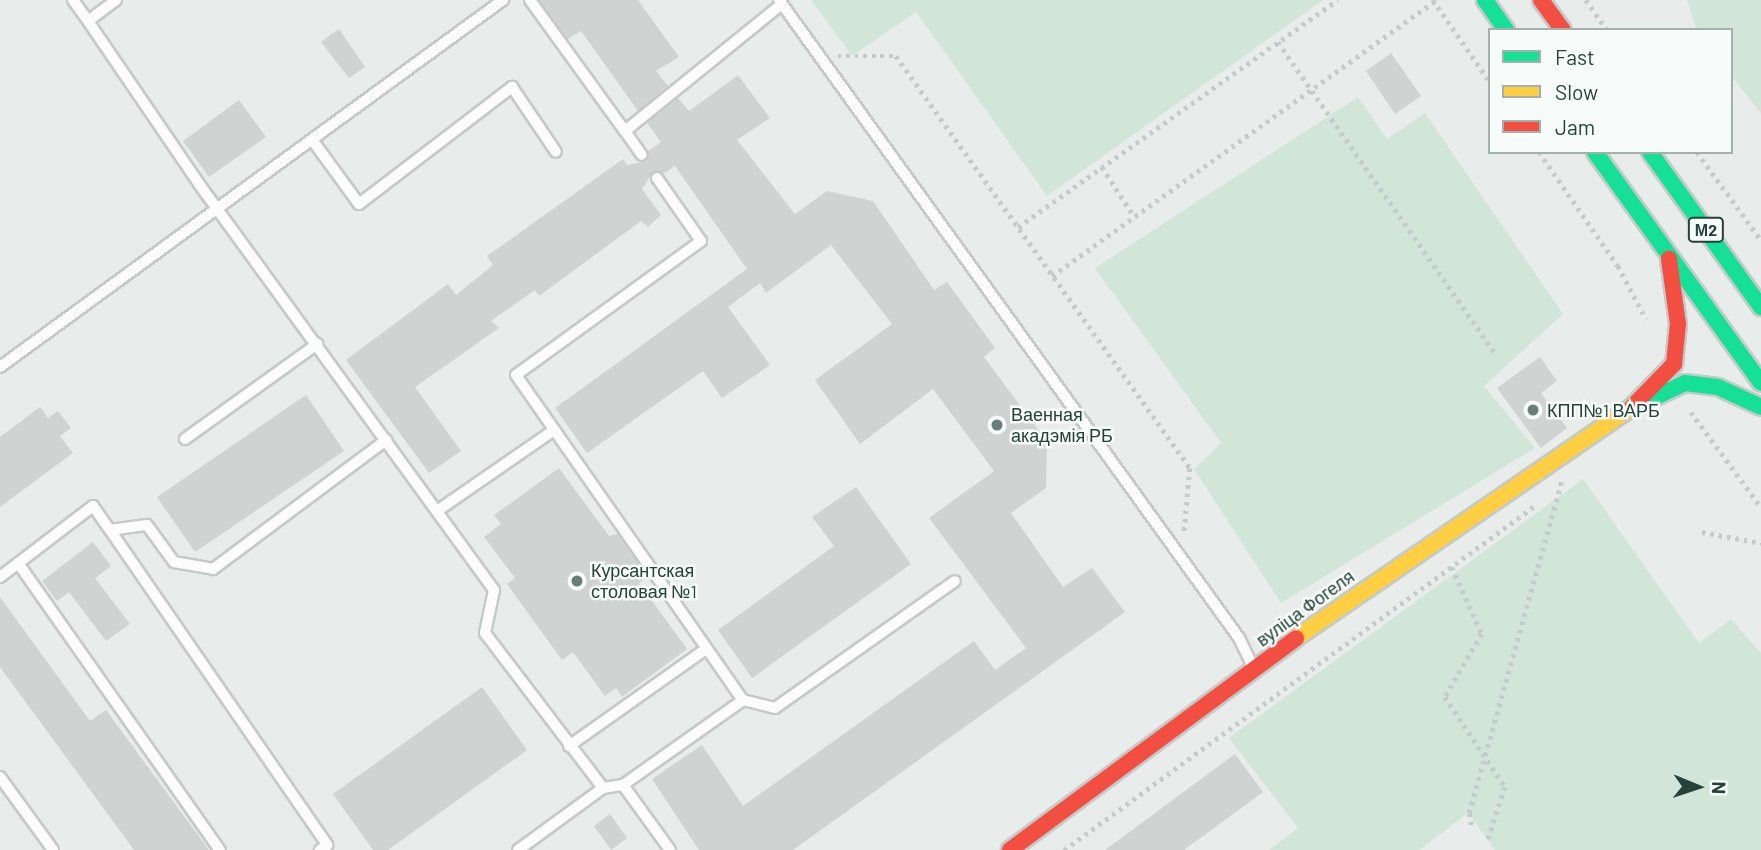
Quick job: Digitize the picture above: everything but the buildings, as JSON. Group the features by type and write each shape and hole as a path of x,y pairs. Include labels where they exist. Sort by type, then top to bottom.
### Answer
{"main road":[{"path":"1485,0 1505,28"},
{"path":"1541,0 1562,28"},
{"name":"М2","path":"1596,154 1761,383"},
{"name":"М2","path":"1651,154 1761,307"},
{"path":"1631,408 1674,364 1678,347 1675,288 1667,251"},
{"path":"1631,408 1685,383 1718,387 1761,407"},
{"name":"вуліца Фогеля","path":"1010,850 1332,611 1631,408"}],"lane":[{"path":"72,0 494,590 485,633 603,788"},
{"path":"88,22 116,0"},
{"path":"0,367 220,210 503,0"},
{"path":"530,0 642,155"},
{"path":"625,131 781,2 1239,638 1254,670"},
{"path":"313,141 359,204 513,87 556,152"},
{"path":"657,178 701,242 516,375 743,701 775,708 955,580"},
{"path":"185,439 317,344"},
{"path":"437,511 554,430"},
{"path":"110,530 147,526 174,562 214,569 386,440"},
{"path":"0,577 93,506 327,845 320,850"},
{"path":"18,563 220,850"},
{"path":"569,746 706,649"},
{"path":"518,850 603,788 623,785 743,701"},
{"path":"0,777 53,850"},
{"path":"623,785 670,850"}],"path":[{"path":"1018,227 1337,0"},
{"path":"1586,0 1606,28"},
{"path":"1052,275 1433,1 1488,79"},
{"path":"1278,42 1495,353"},
{"path":"820,55 896,56 1189,468 1183,559"},
{"path":"1540,154 1618,266 1651,328"},
{"path":"1698,154 1761,240"},
{"path":"1101,167 1135,216"},
{"path":"1688,407 1761,507"},
{"path":"1553,493 1574,478"},
{"path":"1471,825 1469,813 1564,485"},
{"path":"1064,850 1541,501"},
{"path":"1703,532 1761,543"},
{"path":"1452,567 1482,634 1444,697 1505,787 1488,840"}],"green space":[{"path":"811,0 1323,0 1047,196 916,12 852,56"},
{"path":"1687,0 1761,0 1761,113 1733,78 1733,28 1696,28"},
{"path":"1358,97 1387,139 1425,113 1563,314 1484,386 1535,448 1281,603 1194,469 1221,443 1095,268"},
{"path":"1583,479 1699,643 1731,619 1761,653 1761,850 1495,850 1468,813 1419,850 1269,850 1298,828 1229,738"}],"traffic: fast":[{"path":"1485,0 1505,28"},
{"path":"1596,154 1761,383"},
{"path":"1651,154 1761,307"},
{"path":"1645,402 1685,383 1718,387 1761,407"}],"traffic: slow":[{"path":"1296,638 1631,408"}],"traffic: jam":[{"path":"1541,0 1562,28"},
{"path":"1631,408 1674,364 1678,324 1669,259"},
{"path":"1010,850 1296,638"}],"place":[{"name":"КПП№1 ВАРБ","path":"1533,410"},
{"name":"Ваенная акадэмія РБ","path":"997,425"},
{"name":"Курсантская столовая №1","path":"577,581"}]}
